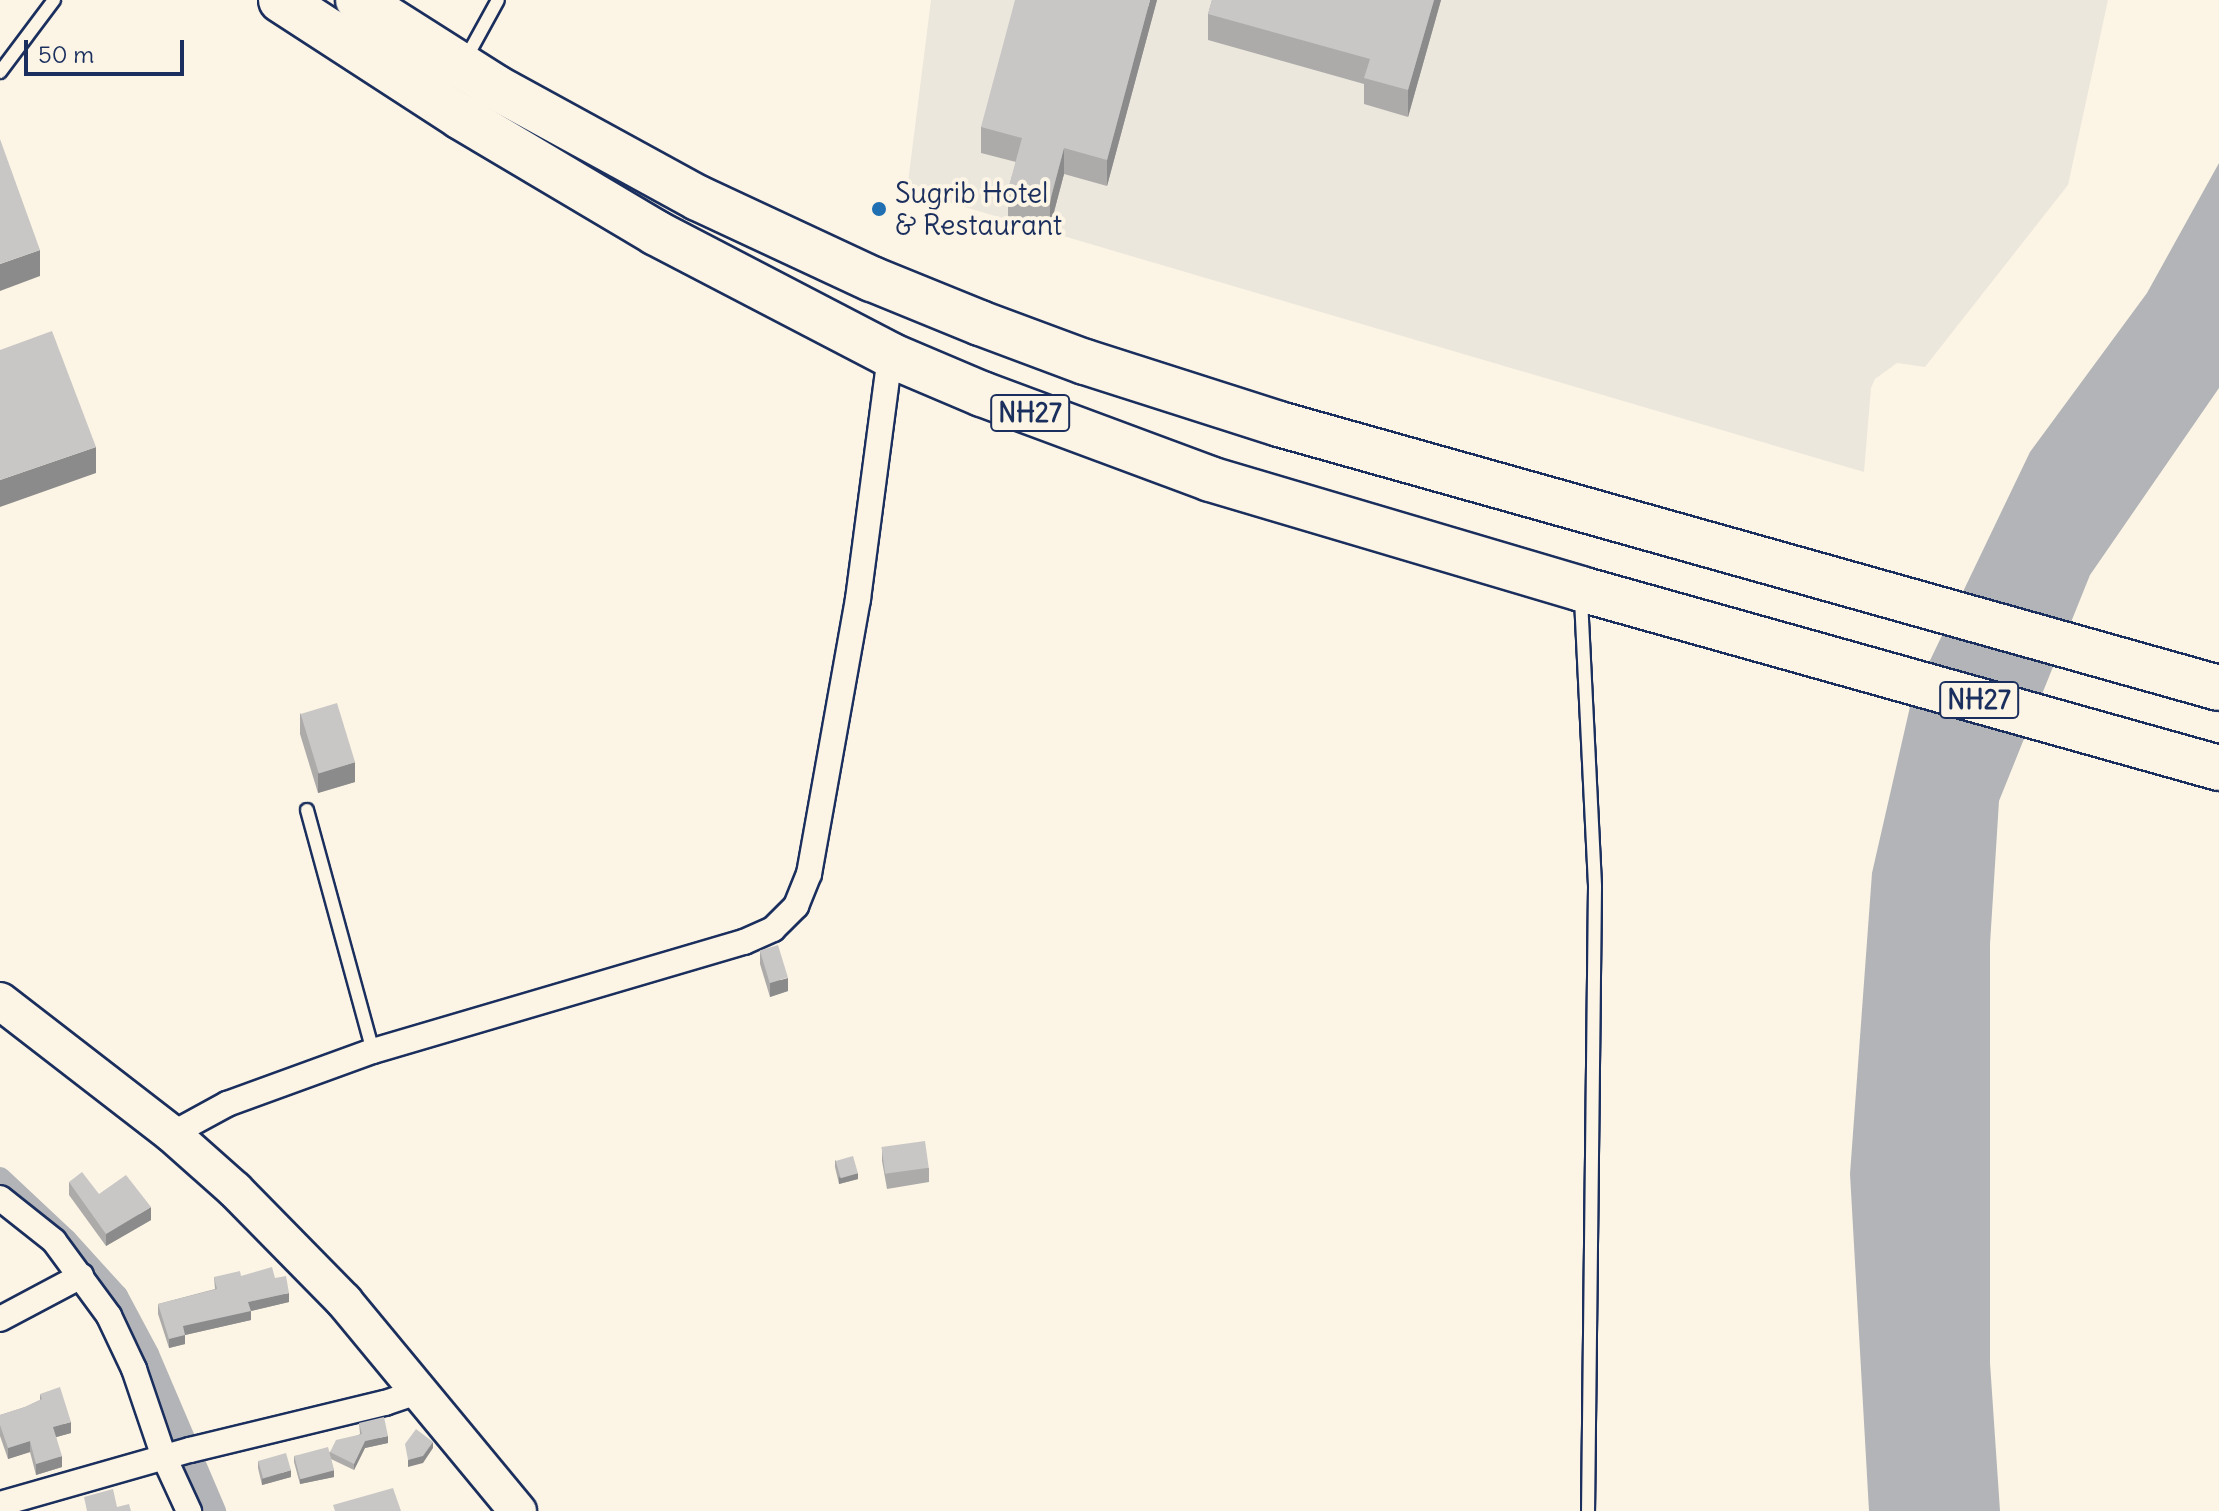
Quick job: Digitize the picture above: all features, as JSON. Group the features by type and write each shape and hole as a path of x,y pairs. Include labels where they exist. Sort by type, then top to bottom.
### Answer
{"highway":[{"name":"NH27","path":"281,0 589,195 753,286 890,355 1020,409 1197,475 1581,589 2219,768"},
{"name":"NH27","path":"358,0 462,66 698,198 872,279 993,328 1279,424 2219,688"}],"street":[{"path":"172,1134 227,1104 373,1051 744,942 773,929 796,906 809,874 858,599 890,355"},
{"path":"0,1001 172,1134 235,1190 344,1301 518,1511"},
{"path":"0,1198 54,1241 109,1316 134,1369 164,1457 189,1511"},
{"path":"0,1319 81,1276"},
{"path":"0,1504 164,1457 385,1403 419,1391"}],"lane":[{"path":"0,72 54,0"},
{"path":"462,66 498,0"},
{"path":"1581,589 1595,887 1588,1511"},
{"path":"307,810 373,1051"}],"shaded area":[{"path":"931,0 2108,0 2068,185 1925,367 1897,363 1875,379 1871,388 1864,472 907,190"},
{"path":"2219,163 2219,388 2090,575 1999,801 1990,944 1990,1363 2000,1511 1869,1511 1850,1174 1872,873 1912,698 2030,452 2147,293"}],"building":[{"path":"1015,0 1150,0 1107,160 1064,148 1050,201 1008,190 1022,138 981,127"},
{"path":"1212,0 1434,0 1408,90 1364,78 1370,59 1208,14"},
{"path":"0,139 40,250 0,264"},
{"path":"52,331 96,447 0,480 0,350"},
{"path":"337,703 355,762 319,773 301,714"},
{"path":"778,945 788,978 770,983 760,951"},
{"path":"925,1141 929,1168 885,1174 881,1147"},
{"path":"853,1156 858,1173 841,1178 836,1161"},
{"path":"82,1172 99,1194 126,1175 151,1207 106,1234 69,1182"},
{"path":"272,1267 275,1278 286,1276 289,1293 248,1302 251,1311 183,1326 185,1335 169,1339 158,1304 217,1289 214,1277 240,1271 241,1276"},
{"path":"60,1387 71,1422 53,1427 62,1456 36,1464 30,1441 8,1448 0,1415 25,1407 42,1399 40,1394"},
{"path":"384,1417 388,1436 365,1441 354,1464 330,1452 336,1440 362,1434 359,1423"},
{"path":"416,1429 433,1442 423,1456 408,1460 405,1444"},
{"path":"328,1447 334,1470 300,1479 294,1456"},
{"path":"286,1453 291,1470 263,1478 258,1461"},
{"path":"393,1488 401,1511 335,1511 333,1505"},
{"path":"113,1489 117,1507 129,1504 131,1511 87,1511 84,1497"}],"waterway":[{"path":"0,1178 66,1240 117,1296 148,1354 215,1511"}],"place":[{"name":"Sugrib Hotel & Restaurant","path":"879,209"}]}
